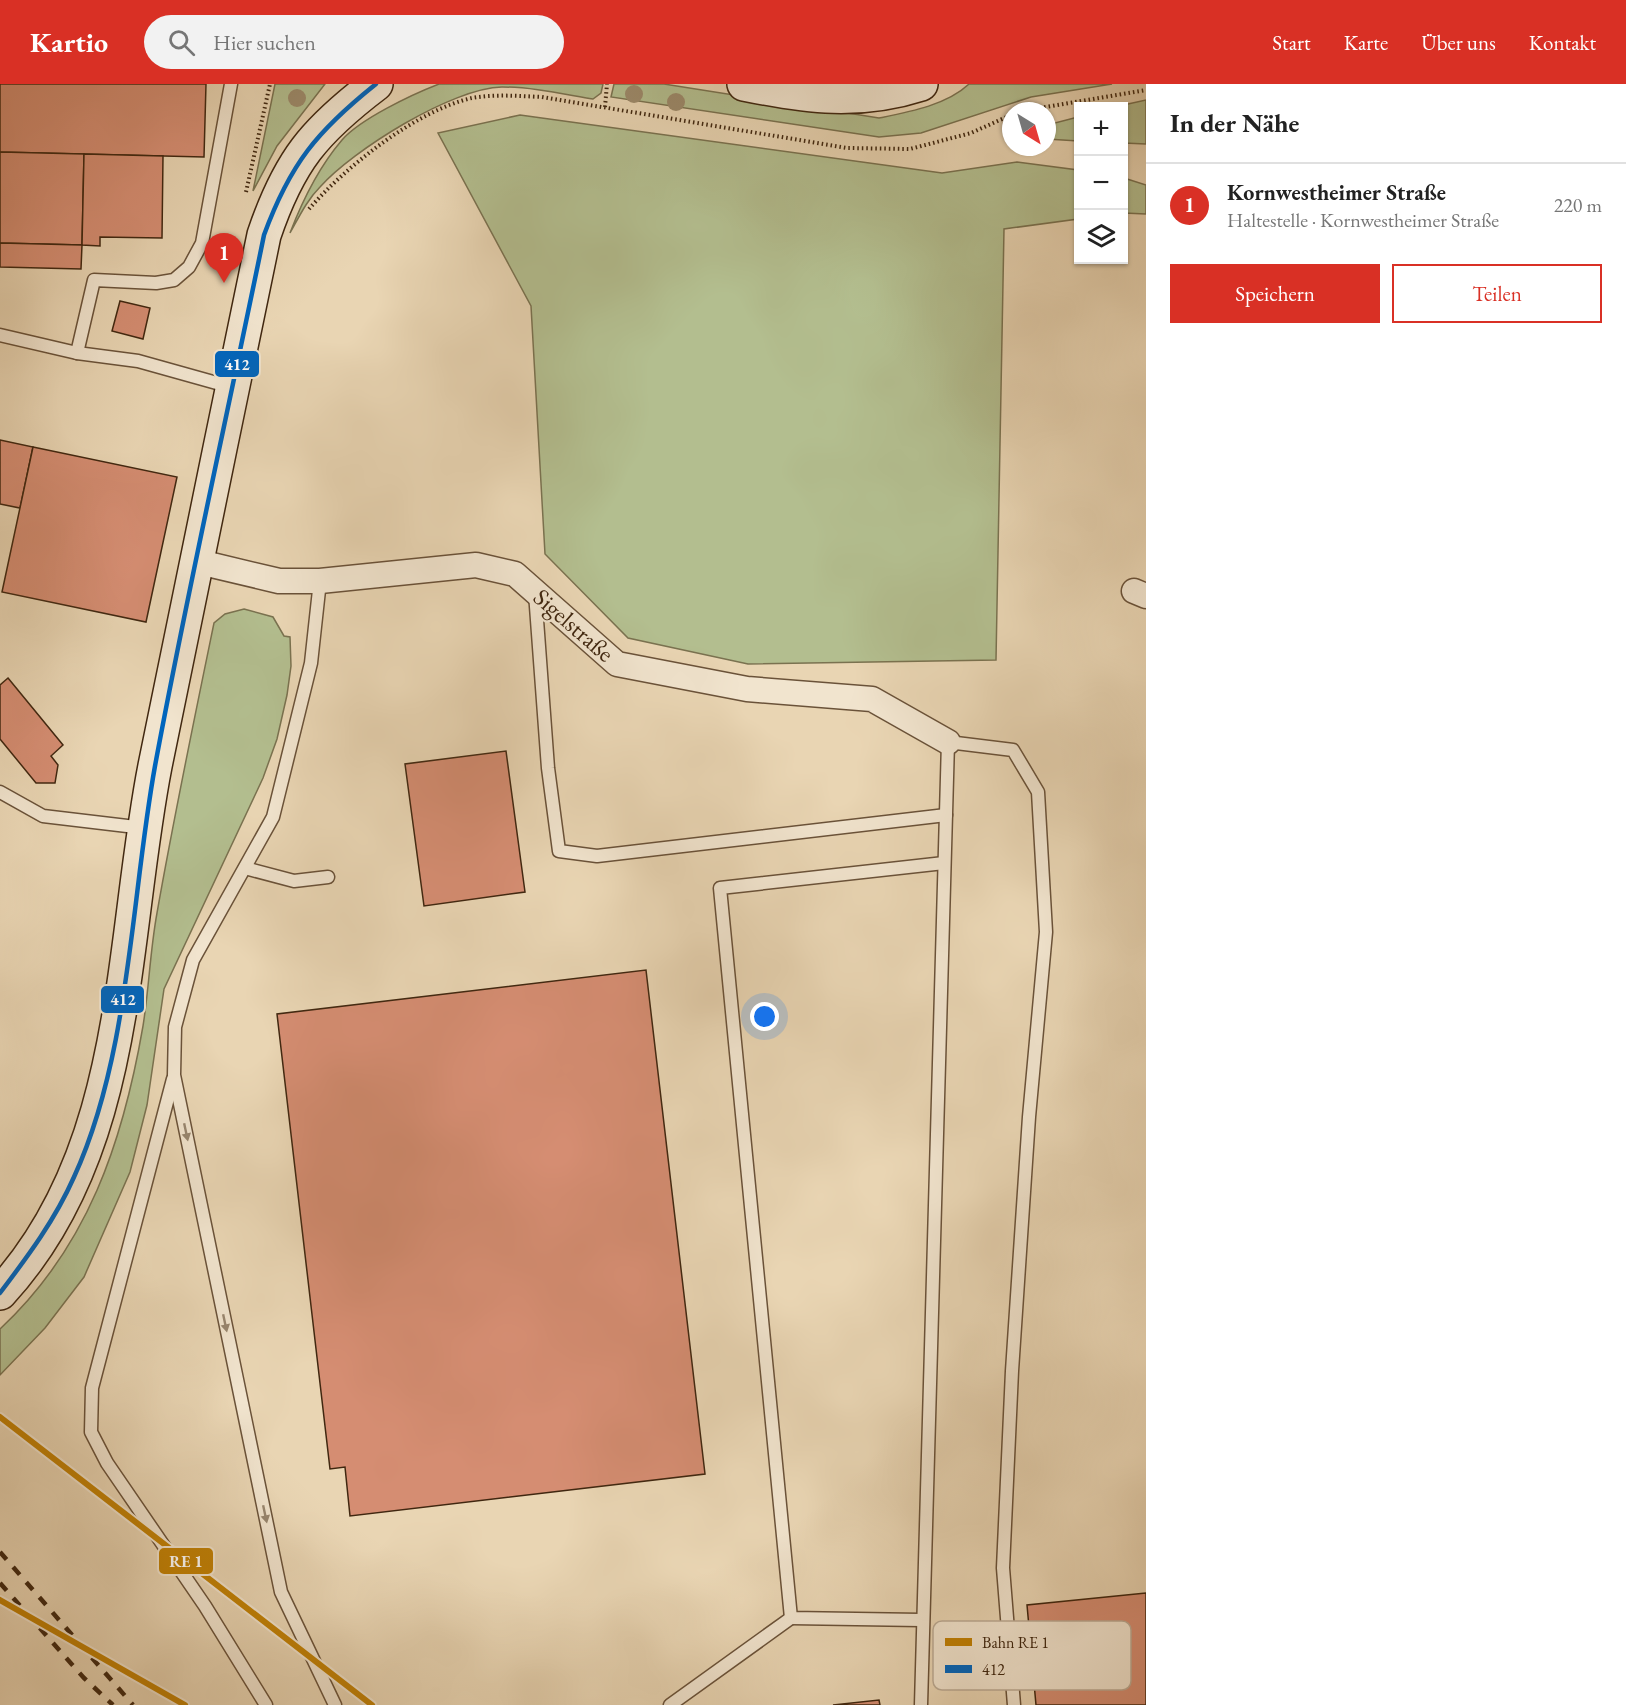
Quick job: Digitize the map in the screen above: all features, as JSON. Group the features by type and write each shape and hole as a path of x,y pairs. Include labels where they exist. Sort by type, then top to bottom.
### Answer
{"main road":[{"path":"0,1293 41,1243 66,1200 87,1149 106,1087 119,1017 144,828 195,561 264,235 276,199 294,166 318,132 376,84"},
{"path":"744,84 828,98 888,94 921,84"}],"street":[{"name":"Sigelstraße","path":"195,561 279,581 320,581 476,565 515,574 617,664 747,689 872,699 948,742"}],"lane":[{"path":"77,353 94,279 156,283 174,280 189,267 202,243 231,84"},
{"path":"0,335 77,353 138,361 231,387"},
{"path":"320,581 311,663 273,817 194,960 175,1027 174,1075 280,1592 335,1705"},
{"path":"535,591 548,768 559,851 597,856 946,815"},
{"path":"921,1705 921,1620 948,742 1013,750 1038,792 1046,932 1019,1267 1003,1568 1007,1621"},
{"path":"0,792 43,816 144,828"},
{"path":"791,1618 720,888 944,863"},
{"path":"245,868 294,881 328,877"},
{"path":"174,1075 92,1388 91,1432 107,1463 205,1606 266,1705"},
{"path":"670,1705 791,1618 921,1620"},
{"path":"1013,1690 1014,1705"}],"path":[{"path":"264,235 243,203 270,84"},
{"path":"605,107 608,84"},
{"path":"1056,105 1146,90"},
{"path":"303,219 324,191 354,163 405,129 451,106 471,99 502,95 542,97 847,148 910,149 971,133 1002,119"}],"green space":[{"path":"275,84 325,84 277,146 253,191"},
{"path":"439,84 603,84 601,93 593,99 536,89 502,87 481,90 431,109 379,139 335,172 311,197 290,233 312,184 350,132 374,116"},
{"path":"614,84 664,84 879,118 939,102 969,84 1112,84 1031,97 1016,102 1002,102 1002,106 921,133 879,137 611,97"},
{"path":"1146,100 1146,144 1128,143 1128,104"},
{"path":"520,115 942,173 1017,162 1074,169 1074,220 1004,229 996,660 748,664 628,638 545,554 531,306 438,133"},
{"path":"1074,118 1074,141 1056,140 1056,123"},
{"path":"1128,179 1146,185 1146,214 1128,213"},
{"path":"244,609 273,617 284,636 290,637 291,666 277,739 263,778 164,989 147,1105 130,1172 84,1277 45,1328 0,1375 0,1329 31,1297 57,1263 79,1228 97,1190 125,1111 143,1026 157,913 214,623 225,614"}],"building":[{"path":"0,84 206,84 204,157 0,152"},
{"path":"0,152 84,154 82,245 0,243"},
{"path":"84,154 163,156 162,238 100,237 100,246 82,245"},
{"path":"0,243 82,245 81,269 0,267"},
{"path":"120,301 150,308 143,339 112,331"},
{"path":"0,440 33,447 20,508 0,504"},
{"path":"33,447 177,477 146,622 2,592"},
{"path":"8,678 63,745 51,756 58,765 55,783 36,783 0,739 0,685"},
{"path":"506,751 525,892 424,906 405,764"},
{"path":"646,970 705,1474 350,1516 345,1467 330,1469 277,1014"},
{"path":"1146,1593 1146,1705 1036,1705 1035,1690 1131,1690 1131,1621 1028,1621 1027,1605"},
{"path":"879,1700 880,1705 833,1705"}],"railway":[{"path":"0,1552 133,1705"},
{"path":"0,1583 84,1678 113,1705"}],"transit line":[{"name":"412","path":"0,1293 40,1237 67,1193 93,1130 107,1080 118,1028 155,766 194,566 264,235 284,188 308,150 337,117 376,84"},
{"path":"0,1417 372,1705"},
{"path":"0,1600 185,1705"}],"place":[{"name":"Kornwestheimer Straße","path":"224,283"}]}
